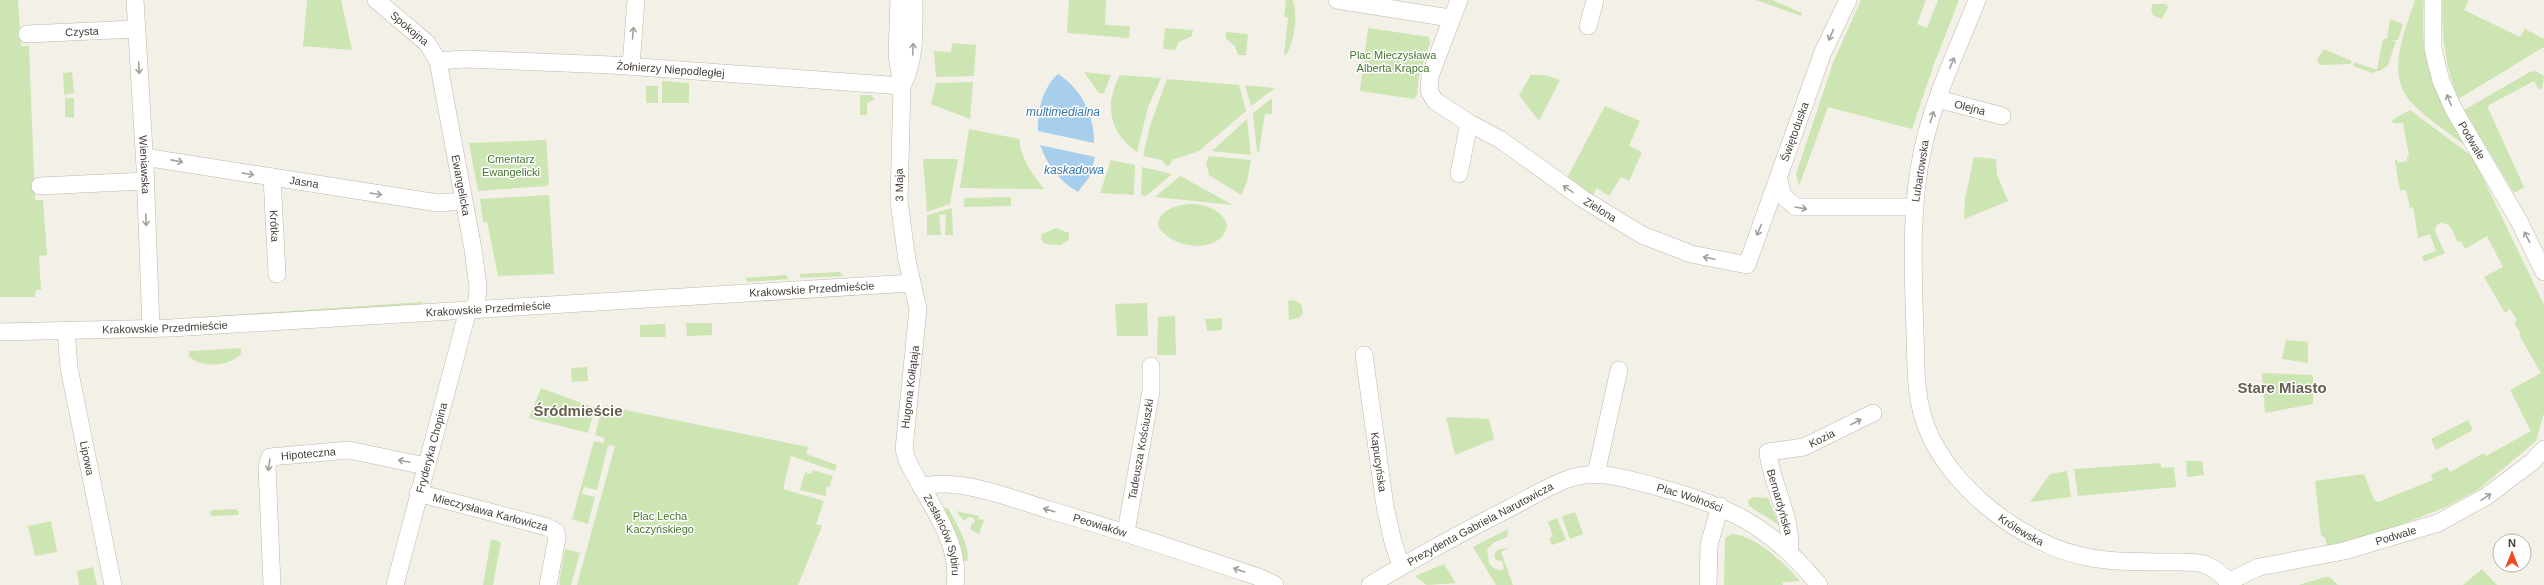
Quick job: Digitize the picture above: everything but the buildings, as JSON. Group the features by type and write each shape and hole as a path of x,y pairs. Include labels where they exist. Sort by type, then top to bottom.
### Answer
{"street":[{"name":"Wieniawska","path":"135,0 144,157 151,329"},
{"name":"Spokojna","path":"376,0 427,43 438,61"},
{"path":"631,66 636,0"},
{"name":"3 Maja","path":"900,0 897,55 902,86 898,187 906,252 912,283"},
{"name":"3 Maja","path":"902,86 909,73 913,55 914,0"},
{"path":"1336,0 1450,18"},
{"name":"Zielona","path":"1459,0 1450,18 1430,76 1429,91 1435,101 1469,123 1501,140 1582,199 1642,235 1691,254 1747,265"},
{"path":"1588,26 1595,0"},
{"name":"Świętoduska","path":"1747,265 1779,181 1824,52 1848,0"},
{"name":"Lubartowska","path":"1916,351 1914,207 1923,148 1938,99 1977,0"},
{"name":"Podwale","path":"2433,0 2433,49 2441,81 2454,110 2519,221 2544,272"},
{"name":"Czysta","path":"27,34 136,29"},
{"name":"Żołnierzy Niepodległej","path":"438,61 464,59 631,66 902,86"},
{"name":"Ewangelicka","path":"438,61 477,278 472,310"},
{"name":"Olejna","path":"1938,99 2002,116"},
{"path":"1459,174 1469,123"},
{"name":"Jasna","path":"144,157 438,203 464,201"},
{"name":"Krótka","path":"272,177 276,274"},
{"path":"40,186 144,181"},
{"path":"1779,181 1783,196 1796,207 1809,209 1914,207"},
{"name":"Krakowskie Przedmieście","path":"0,332 151,329 912,283"},
{"name":"Hugona Kołłątaja","path":"912,283 918,309 918,323 904,449 907,460 921,487"},
{"name":"Fryderyka Chopina","path":"395,585 425,466 472,310"},
{"name":"Lipowa","path":"66,331 69,368 113,585"},
{"name":"Królewska","path":"1916,351 1918,398 1929,434 1940,453 1968,488 2004,520 2042,541 2086,557 2117,561 2198,563 2218,572 2228,583"},
{"name":"Kapucyńska","path":"1364,355 1385,506 1393,542 1401,566"},
{"name":"Tadeusza Kościuszki","path":"1126,532 1151,391 1151,366"},
{"path":"1596,474 1618,370"},
{"name":"Kozia","path":"1768,452 1804,447 1873,413"},
{"name":"Podwale","path":"2228,583 2259,567 2344,551 2404,535 2452,517 2488,496 2532,462 2544,449"},
{"name":"Hipoteczna","path":"272,585 267,467 270,457 349,450 425,466"},
{"name":"Bernardyńska","path":"1768,452 1772,481 1791,540 1789,551"},
{"name":"Prezydenta Gabriela Narutowicza","path":"1370,585 1401,566 1560,482 1596,474"},
{"name":"Plac Wolności","path":"1596,474 1620,477 1690,496 1720,506 1757,526 1776,540"},
{"name":"Peowiaków","path":"921,487 940,483 969,488 1126,532 1261,578 1275,585"},
{"name":"Zesłańców Sybiru","path":"921,487 952,548 956,567 955,585"},
{"name":"Mieczysława Karłowicza","path":"418,493 547,527 556,532 557,538 548,585"},
{"path":"1708,585 1709,545 1720,506"},
{"name":"Bernardyńska","path":"1776,540 1789,551 1819,585"}],"green space":[{"path":"0,0 18,0 21,46 29,46 35,200 43,200 47,255 39,256 41,290 36,290 35,297 0,297"},
{"path":"307,0 341,0 352,50 303,46"},
{"path":"1069,0 1106,0 1105,25 1130,26 1129,38 1067,33"},
{"path":"1286,0 1292,0 1294,5 1295,20 1293,38 1288,52 1284,56 1288,18 1284,17"},
{"path":"1756,0 1772,0 1802,13 1801,16"},
{"path":"1861,0 1926,0 1917,24 1927,28 1938,0 1959,0 1934,64 1912,129 1828,107 1799,186 1796,174 1833,63"},
{"path":"2415,0 2424,0 2424,44 2427,62 2432,78 2447,110 2469,148 2412,104 2401,86 2398,61 2400,48"},
{"path":"2442,0 2469,0 2464,10 2520,37 2525,29 2544,39 2544,47 2458,99 2445,51"},
{"path":"2153,4 2166,4 2168,7 2162,19 2153,15 2151,8"},
{"path":"2390,19 2403,24 2398,40 2390,40 2396,41 2388,65 2380,71 2373,73 2353,66 2354,62 2377,70 2383,39 2387,39"},
{"path":"1165,28 1193,30 1192,36 1179,42 1175,50 1163,49"},
{"name":"Plac Mieczysława Alberta Krąpca","path":"1368,28 1429,37 1430,43 1419,76 1417,95 1414,99 1360,91"},
{"path":"1226,32 1248,34 1246,55 1238,55 1235,46 1226,39"},
{"path":"952,43 976,45 974,76 936,77 934,51 951,52"},
{"path":"2323,50 2352,61 2350,64 2320,65 2317,60"},
{"path":"2536,71 2544,76 2542,88 2539,90 2534,81 2487,106 2524,187 2514,193 2464,110 2530,72"},
{"path":"72,72 74,93 64,95 63,73"},
{"path":"1084,72 1111,75 1104,93 1099,93"},
{"path":"1120,75 1161,78 1148,107 1137,152 1120,136 1112,117 1112,97"},
{"path":"1531,75 1544,75 1560,80 1539,121 1519,95"},
{"path":"1167,79 1239,85 1246,111 1199,151 1172,160 1170,165 1166,166 1162,160 1143,156 1150,126"},
{"path":"662,81 689,83 689,103 662,103"},
{"path":"973,82 970,119 931,104 936,83"},
{"path":"1245,85 1275,88 1251,106"},
{"path":"646,86 658,86 658,103 646,103"},
{"path":"860,95 871,95 875,99 867,103 867,115 860,115"},
{"path":"65,98 74,98 74,118 65,117"},
{"path":"1272,98 1272,114 1265,114 1259,152 1257,152 1253,113"},
{"path":"1605,106 1640,121 1629,146 1642,152 1629,181 1621,177 1609,196 1597,188 1592,196 1567,178"},
{"path":"2410,110 2473,157 2544,305 2544,413 2536,441 2479,489 2446,507 2395,527 2345,544 2327,546 2325,537 2321,536 2315,481 2364,474 2374,500 2378,502 2433,480 2431,475 2447,467 2450,472 2484,453 2486,456 2531,431 2510,390 2541,373 2519,335 2521,334 2514,323 2517,320 2510,309 2505,313 2484,277 2503,267 2487,236 2465,249 2461,241 2458,242 2450,226 2442,222 2436,226 2435,232 2445,253 2424,262 2422,256 2436,251 2430,234 2418,238 2413,207 2410,208 2406,190 2400,191 2395,160 2397,160 2398,163 2407,161 2407,157 2409,156 2403,123 2393,123 2392,120"},
{"path":"1247,119 1251,155 1212,151"},
{"path":"969,129 1019,139 1022,153 1031,172 1044,189 960,188"},
{"name":"Cmentarz Ewangelicki","path":"546,140 549,183 547,186 478,191 469,143"},
{"path":"1209,156 1251,160 1247,182 1241,195 1209,175 1206,163"},
{"path":"1974,157 1996,159 1997,175 2008,201 1964,219 1965,199"},
{"path":"923,159 958,159 950,204 927,212"},
{"path":"1111,160 1135,165 1134,195 1100,193"},
{"path":"1142,167 1172,174 1146,196 1141,195"},
{"path":"1180,176 1233,205 1155,197"},
{"path":"549,195 554,274 498,276 487,222 483,222 480,199"},
{"path":"1011,197 1011,206 964,207 964,198"},
{"path":"1180,205 1202,205 1213,209 1222,215 1227,225 1223,235 1216,241 1206,245 1195,246 1183,244 1164,233 1158,225 1159,220 1165,212"},
{"path":"952,208 953,235 945,235 946,214 939,215 941,235 927,235 927,215"},
{"path":"1056,228 1069,233 1069,240 1061,245 1045,244 1041,239 1042,234"},
{"path":"840,272 843,276 801,278 799,274"},
{"path":"786,275 789,279 748,282 745,278"},
{"path":"1294,300 1301,304 1303,313 1299,318 1289,320 1288,301"},
{"path":"422,302 423,305 202,320 202,317"},
{"path":"1147,303 1148,336 1117,336 1115,304"},
{"path":"1175,316 1176,355 1157,355 1158,317"},
{"path":"1222,318 1222,330 1207,331 1205,319"},
{"path":"686,323 712,323 712,335 687,336"},
{"path":"665,324 666,337 640,337 640,325"},
{"path":"2286,340 2308,342 2308,363 2282,359"},
{"path":"241,348 241,354 230,361 223,363 201,363 189,356 189,351"},
{"path":"587,367 588,381 572,382 571,368"},
{"path":"2262,373 2313,375 2313,404 2265,413"},
{"path":"541,388 595,408 588,433 529,418"},
{"name":"Plac Lecha Kaczyńskiego","path":"601,405 808,447 806,454 837,465 835,471 791,456 783,489 824,501 816,524 822,526 798,585 577,585 615,446 609,445 607,449 597,490 584,487 582,494 595,497 588,524 572,519 594,441 604,443 605,438 595,435 601,412 612,415 614,409"},
{"path":"1446,417 1489,419 1494,439 1455,455"},
{"path":"2468,420 2473,430 2436,450 2431,439"},
{"path":"2186,461 2202,461 2204,475 2187,477"},
{"path":"2161,463 2161,468 2174,467 2176,487 2078,496 2074,469"},
{"path":"813,470 833,476 829,487 826,487 826,496 800,490 805,472 811,474"},
{"path":"2067,471 2071,497 2030,502 2050,474"},
{"path":"1753,497 1768,498 1779,525 1749,506 1748,501"},
{"path":"943,508 948,508 962,534 967,549 967,561 964,561 959,540"},
{"path":"236,509 239,512 238,515 212,516 210,513 212,510"},
{"path":"956,511 979,516 978,519 984,520 979,534 971,530 971,525 975,522 974,518 969,517 964,521"},
{"path":"1575,512 1583,534 1570,539 1562,516"},
{"path":"1557,518 1566,540 1552,545 1549,538 1553,536 1548,522"},
{"path":"51,521 57,552 35,556 28,526"},
{"path":"1508,529 1507,537 1493,543 1487,550 1489,563 1496,569 1502,570 1504,569 1502,561 1496,560 1494,555 1497,550 1510,547 1501,552 1513,585 1496,585 1473,547"},
{"path":"1733,534 1743,536 1762,546 1778,559 1800,581 1783,582 1783,585 1724,585 1725,538"},
{"path":"491,539 501,542 493,585 483,585"},
{"path":"565,549 580,553 571,585 560,585 559,582"},
{"path":"1444,564 1456,583 1427,585 1415,576"},
{"path":"93,567 97,585 79,585 77,571"},
{"path":"2482,569 2497,585 2463,585"},
{"path":"2325,577 2330,577 2338,585 2299,585"}],"water":[{"name":"multimedialna","path":"1058,74 1074,87 1085,104 1092,122 1094,143 1038,131 1042,100 1048,86"},
{"name":"kaskadowa","path":"1040,145 1095,157 1090,176 1078,192 1065,183 1055,172"}],"district":[{"name":"Stare Miasto","path":"2282,388"},
{"name":"Śródmieście","path":"578,411"}]}
